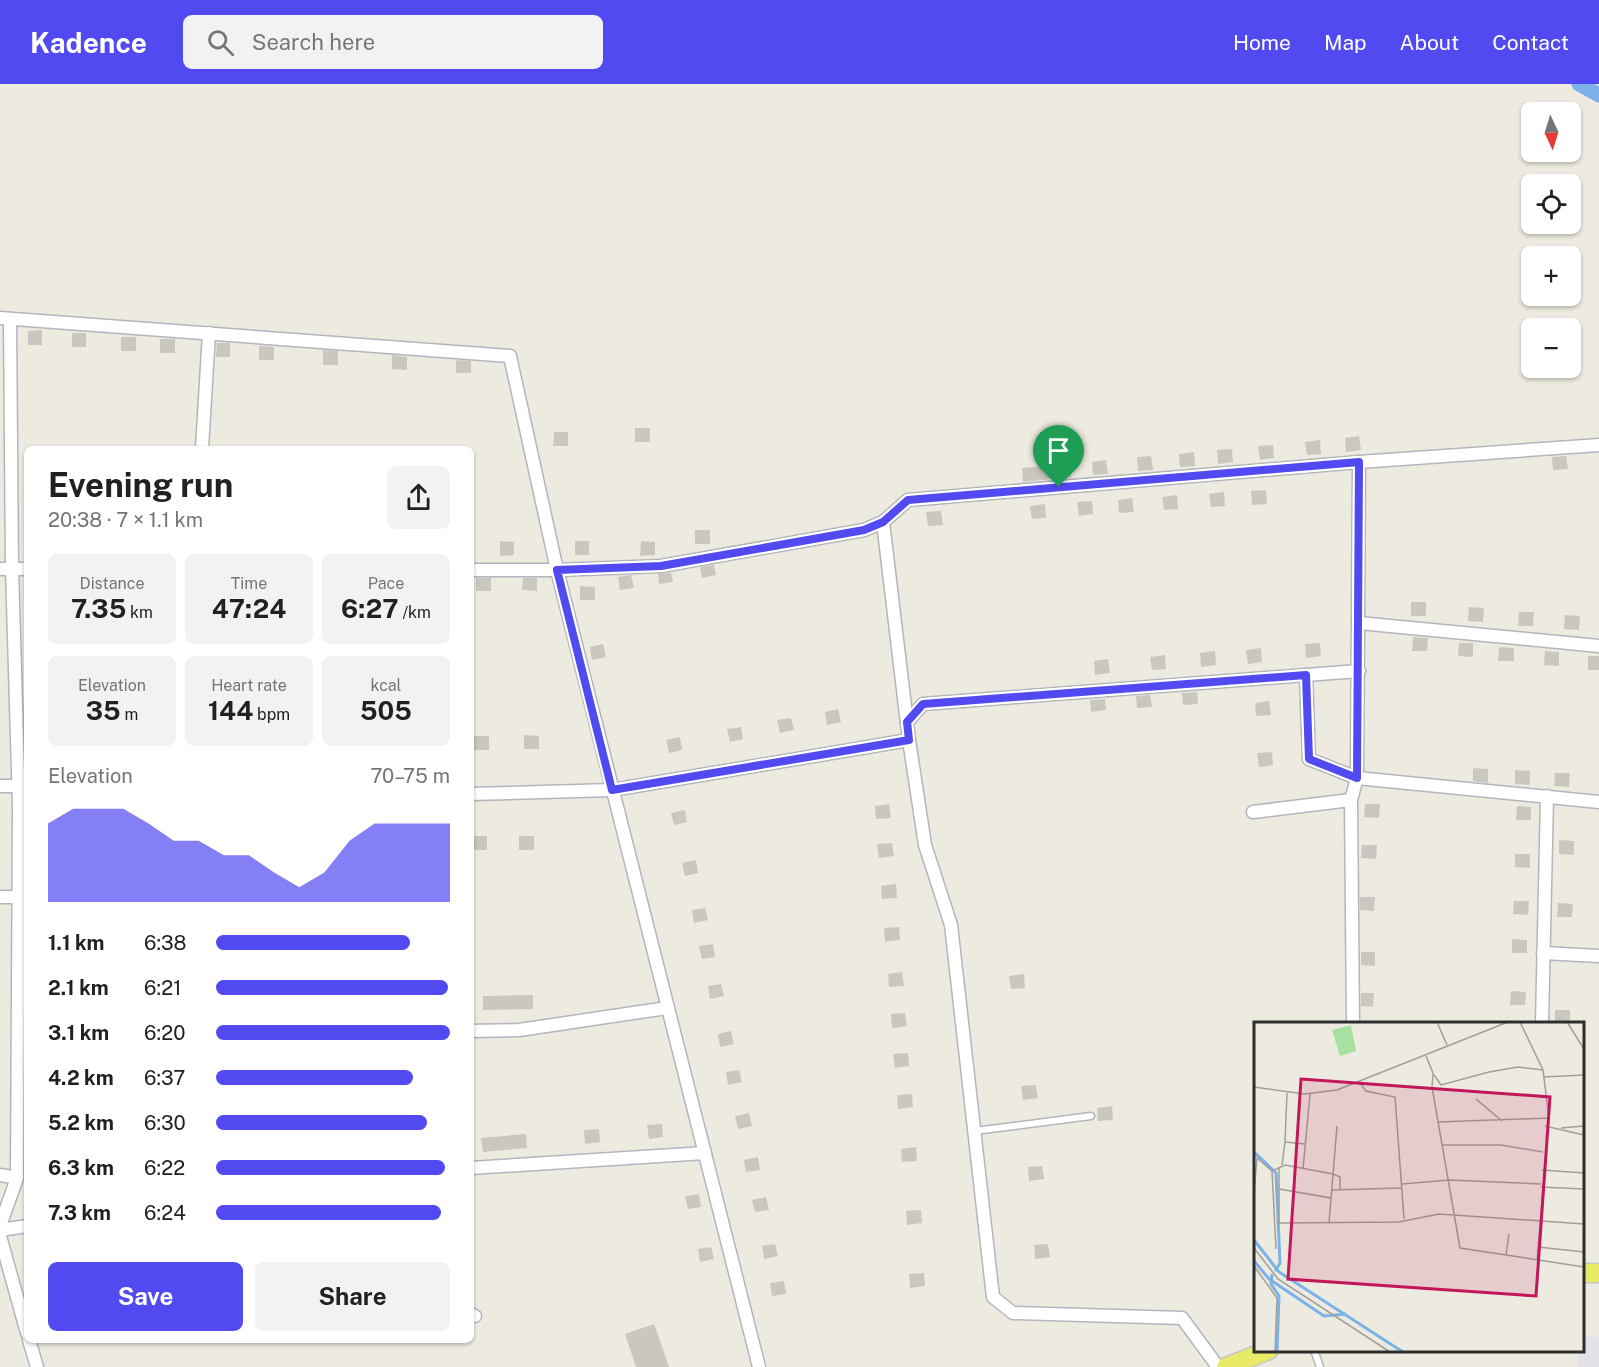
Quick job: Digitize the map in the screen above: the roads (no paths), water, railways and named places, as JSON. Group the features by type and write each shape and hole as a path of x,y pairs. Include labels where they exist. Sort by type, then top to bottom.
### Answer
{"main road":[{"path":"1226,1367 1264,1352"}],"street":[{"path":"24,1226 0,1228 17,1178 22,1011 19,897 23,805 18,786 6,569 5,318 510,356 557,570 759,1367"},
{"path":"202,446 208,333"},
{"path":"474,570 661,566 864,530 883,522 908,500 1359,462 1599,446"},
{"path":"1353,1022 1351,800 1357,778 1359,462"},
{"path":"883,522 909,740 926,845 951,925 993,1297 1013,1312 1182,1318 1218,1367"},
{"path":"6,569 24,569"},
{"path":"1359,623 1599,646"},
{"path":"907,722 923,704 1359,671"},
{"path":"1306,675 1309,759 1357,778 1599,802"},
{"path":"474,794 612,790 909,740"},
{"path":"0,786 18,786"},
{"path":"1542,1022 1547,796"},
{"path":"1252,812 1351,800"},
{"path":"0,897 19,897"},
{"path":"1543,953 1599,956"},
{"path":"474,1031 519,1030 667,1008"},
{"path":"474,1168 705,1153"},
{"path":"0,1175 17,1178"},
{"path":"0,1236 24,1322"},
{"path":"30,1343 37,1367"}],"lane":[{"path":"974,1131 1091,1116"},
{"path":"1315,1352 1320,1367"}],"waterway":[{"path":"1579,84 1599,95"}]}
